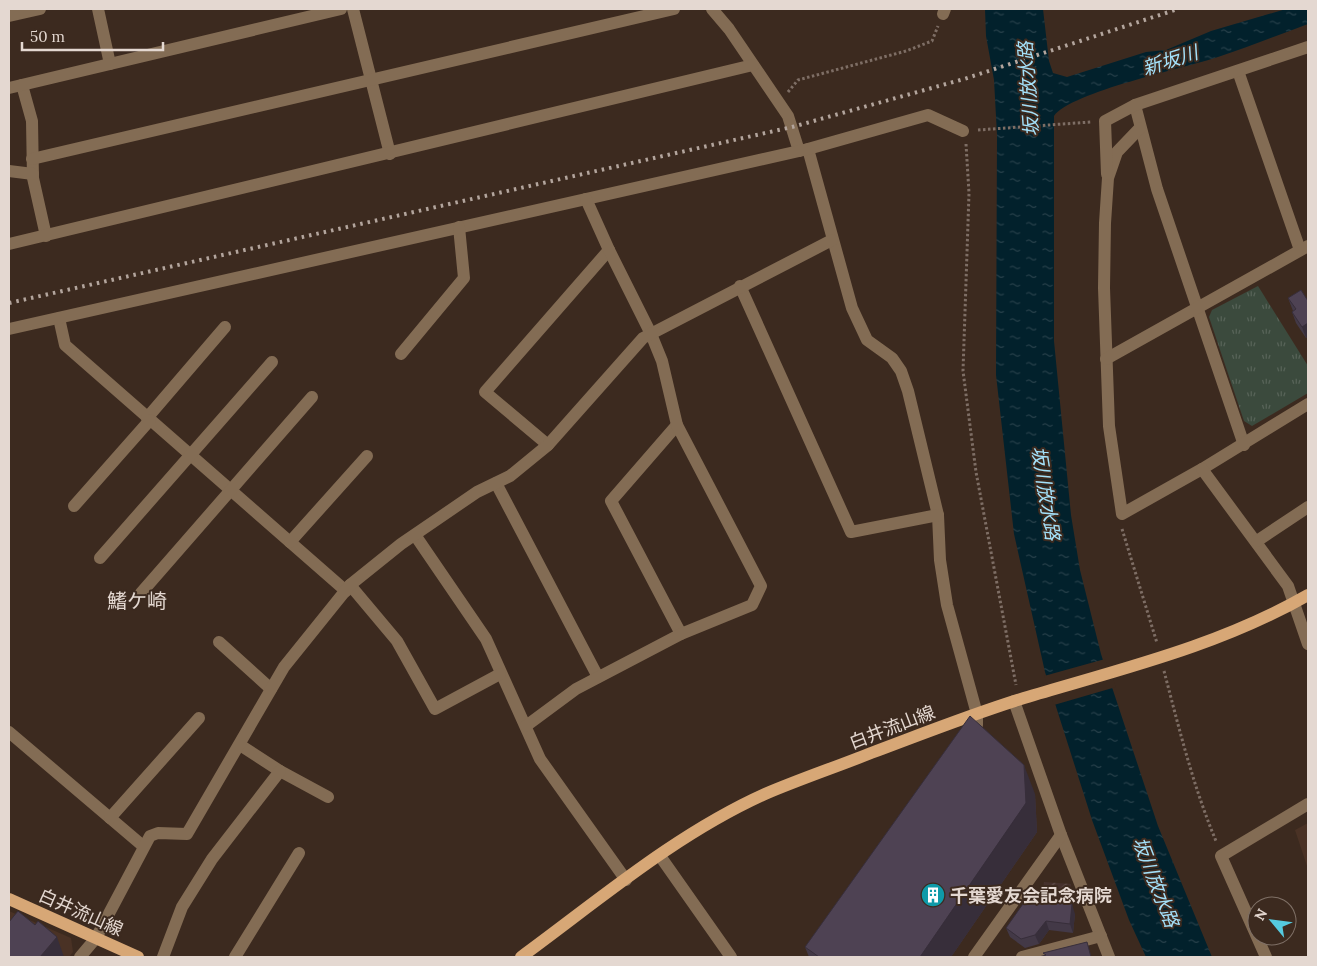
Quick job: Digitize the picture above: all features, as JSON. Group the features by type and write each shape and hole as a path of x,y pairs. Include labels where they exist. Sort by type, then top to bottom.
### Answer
{"main road":[{"name":"白井流山線","path":"521,957 626,880 726,812 767,793 977,714 1018,696 1156,660 1238,630 1308,596"},
{"name":"白井流山線","path":"9,899 138,957"}],"street":[{"path":"9,16 40,9"},
{"path":"98,9 110,64"},
{"path":"9,88 341,9"},
{"path":"353,9 390,154"},
{"path":"32,159 370,78 674,9"},
{"path":"712,9 729,29 777,103 788,116 804,150 852,308 867,340 892,358 901,371 908,391 938,515 940,560 947,605 977,714 976,737"},
{"path":"1308,47 1135,105 1105,121 1108,178 1104,288 1106,359 1109,426 1122,514 1244,445 1308,404"},
{"path":"9,244 390,154 753,65"},
{"path":"1106,359 1304,248 1238,71"},
{"path":"22,85 32,121 33,174 46,236"},
{"path":"1135,105 1157,189 1244,445"},
{"path":"9,329 804,150 928,115 963,130"},
{"path":"1108,178 1118,152 1140,128"},
{"path":"9,171 33,174"},
{"path":"526,726 576,689 598,677 681,634 752,605 761,586 678,425 662,362 651,334 586,199"},
{"path":"401,354 464,278 459,227"},
{"path":"80,957 96,938 143,846 150,836 158,833 187,834 284,667 348,588 415,535 477,492 510,476 548,445 643,338 740,286 832,240"},
{"path":"548,445 485,392 609,250"},
{"path":"740,286 851,532 938,515"},
{"path":"59,318 66,346 230,491 348,588 397,641 435,709 500,674"},
{"path":"74,506 225,327"},
{"path":"100,558 272,362"},
{"path":"141,593 312,397"},
{"path":"678,425 611,501 681,634"},
{"path":"290,542 367,456"},
{"path":"1202,469 1257,541 1288,586 1308,644"},
{"path":"496,483 598,677"},
{"path":"1257,541 1308,507"},
{"path":"415,535 486,639 540,760 626,880"},
{"path":"219,642 271,689"},
{"path":"1018,696 1061,835 1109,957"},
{"path":"110,818 199,718"},
{"path":"9,732 143,846"},
{"path":"240,745 280,771 328,797"},
{"path":"163,957 182,906 212,859 280,771"},
{"path":"1266,957 1221,856 1308,804"},
{"path":"974,957 1061,835"},
{"path":"235,957 299,853"},
{"path":"660,856 730,957"},
{"path":"1022,957 1101,936"}],"path":[{"path":"777,103 798,80 906,51 932,41 944,11"},
{"path":"1018,696 976,472 963,372 969,193 966,143 963,130 1105,121"},
{"path":"1122,514 1122,530 1156,660 1204,813 1221,856"}],"shaded area":[{"path":"1308,823 1308,869 1295,830"},
{"path":"1044,882 1071,884 1068,911 1041,908"},
{"path":"9,911 71,938 73,952 69,957 9,957"}],"green space":[{"path":"1258,286 1308,366 1308,393 1252,426 1244,421 1209,317 1212,310"}],"water":[{"path":"985,9 1043,9 1049,61 1053,73 1067,77 1146,52 1166,50 1211,31 1286,9 1308,9 1308,24 1218,57 1082,98 1065,107 1054,116 1054,341 1071,515 1080,570 1101,654 1158,826 1212,957 1146,957 1129,920 1092,820 1045,672 1014,534 996,375 997,135 994,80 986,36"}],"pier":[{"path":"1105,659 1116,687 1054,705 1044,676"}],"building":[{"path":"1301,290 1308,301 1308,323 1302,327 1292,312 1296,309 1288,298"},
{"name":"千葉愛友会記念病院","path":"970,716 1024,765 1026,803 920,957 819,957 805,947"},
{"path":"1035,900 1072,904 1070,924 1046,921 1035,935 1021,939 1006,928 1025,901 1030,903"},
{"path":"18,911 35,925 38,921 57,937 40,957 9,957 9,922"},
{"path":"1087,942 1091,957 1039,957 1046,955 1043,953"}],"railway":[{"path":"9,303 792,127 964,79 1178,9"}],"place":[{"name":"千葉愛友会記念病院","path":"933,895"}],"district":[{"name":"鰭ケ崎","path":"137,600"}],"water label":[{"name":"新坂川","path":"1170,60"},
{"name":"坂川放水路","path":"1028,89"},
{"name":"坂川放水路","path":"1046,493"},
{"name":"坂川放水路","path":"1156,882"}]}
